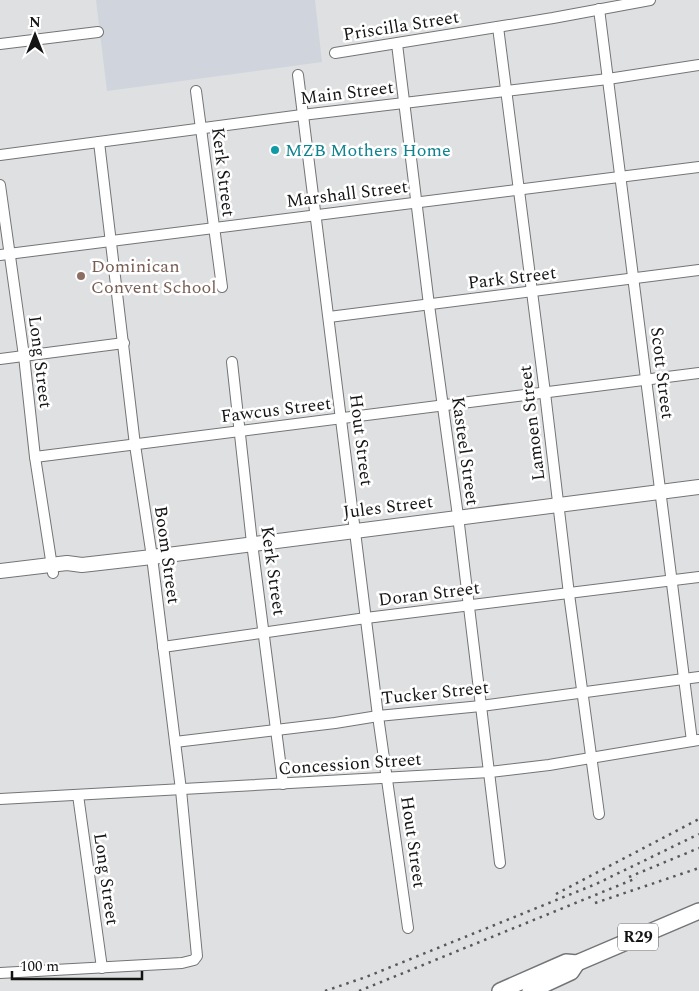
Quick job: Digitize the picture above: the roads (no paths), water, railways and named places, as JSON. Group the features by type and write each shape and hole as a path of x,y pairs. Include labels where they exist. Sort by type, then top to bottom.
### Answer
{"main road":[{"name":"Jules Street","path":"0,571 52,569 68,571 82,565 699,486"},
{"name":"Jules Street","path":"0,580 52,569"},
{"name":"R29","path":"500,991 566,962 577,962 699,911"},
{"name":"R29","path":"534,990 571,972 577,962"}],"street":[{"name":"Priscilla Street","path":"335,53 650,0"},
{"name":"Scott Street","path":"599,9 684,680 696,741"},
{"name":"Lamoen Street","path":"498,27 599,814"},
{"path":"0,44 98,32"},
{"name":"Kasteel Street","path":"397,44 442,406 458,516 500,863"},
{"name":"Main Street","path":"0,155 302,115 608,79 699,66"},
{"name":"Hout Street","path":"298,75 378,716 408,928"},
{"name":"Kerk Street","path":"196,91 222,288"},
{"name":"Boom Street","path":"99,142 135,445 152,557 181,790 197,951 194,960 182,963 102,968"},
{"name":"Marshall Street","path":"5,254 699,166"},
{"name":"Long Street","path":"0,184 5,254 24,356 35,457 52,569"},
{"name":"Park Street","path":"329,318 699,270"},
{"path":"0,359 124,343"},
{"name":"Kerk Street","path":"232,362 252,543 284,784"},
{"name":"Fawcus Street","path":"35,457 442,406 646,378 699,373"},
{"name":"Doran Street","path":"163,647 366,618 699,577"},
{"name":"Tucker Street","path":"175,742 378,716 481,706 699,677"},
{"name":"Concession Street","path":"0,799 490,772 696,741"},
{"name":"Long Street","path":"78,795 102,968"},
{"path":"0,973 102,968"}],"railway":[{"path":"556,894 699,819"},
{"path":"325,991 366,977 596,884 699,834"},
{"path":"629,877 699,848"},
{"path":"595,903 699,868"},
{"path":"359,991 637,878"}],"place":[{"name":"MZB Mothers Home","path":"275,150"},
{"name":"Dominican Convent School","path":"81,276"}]}
